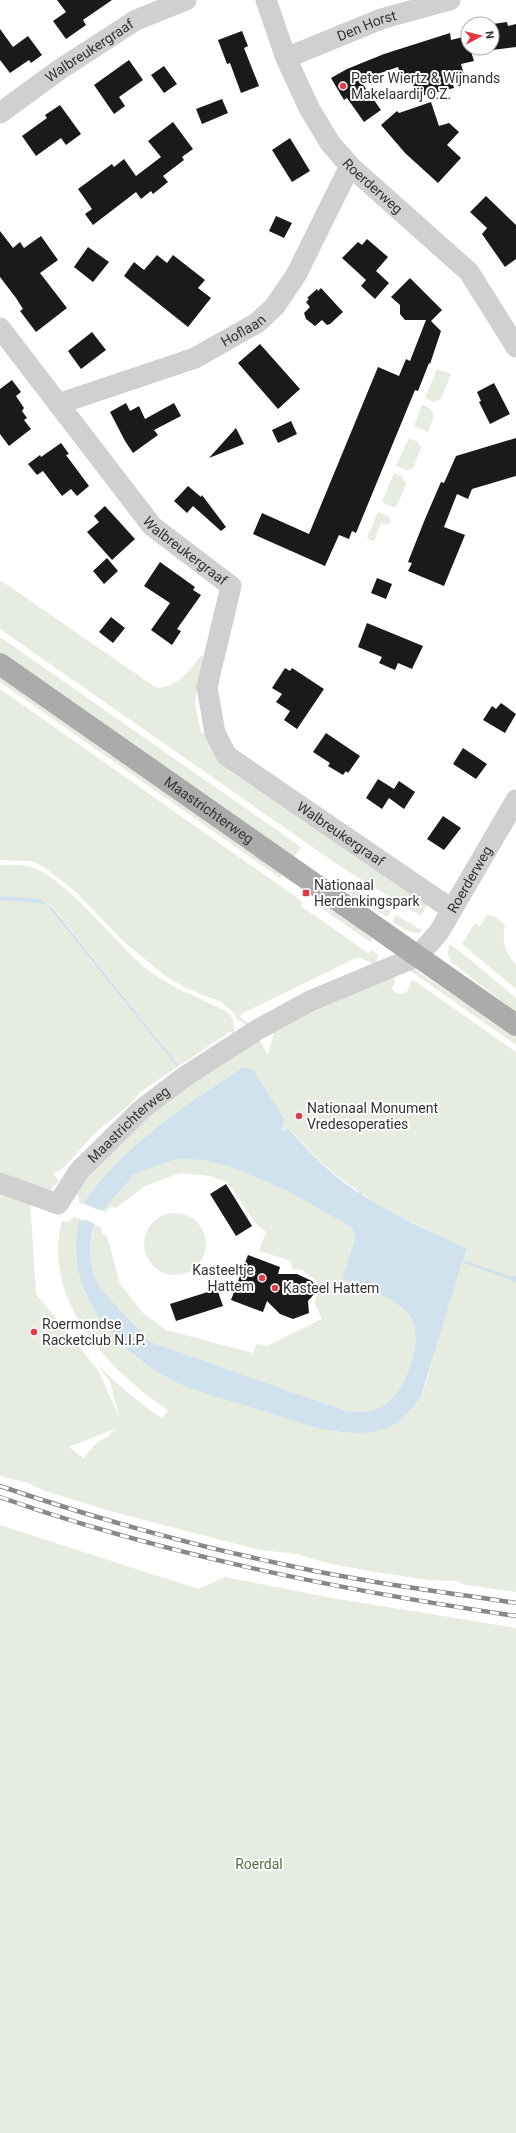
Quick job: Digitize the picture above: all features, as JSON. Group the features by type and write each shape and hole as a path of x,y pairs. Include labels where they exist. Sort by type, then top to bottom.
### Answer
{"main road":[{"name":"Maastrichterweg","path":"0,664 516,1025"}],"street":[{"name":"Walbreukergraaf","path":"0,113 59,70 136,20 186,0"},
{"name":"Roerderweg","path":"266,0 286,58 309,108 330,143 350,166 469,272 516,347"},
{"name":"Den Horst","path":"286,58 381,19 450,0"},
{"name":"Hoflaan","path":"58,404 195,358 257,323 275,306 296,275 350,166"},
{"name":"Walbreukergraaf","path":"0,328 152,526 231,586 208,687 215,733 227,756 452,909"},
{"name":"Roerderweg","path":"418,956 439,932 516,800"},
{"name":"Maastrichterweg","path":"0,1183 58,1204 79,1171 142,1109 184,1077 257,1030 310,1001 418,956"}],"green space":[{"path":"437,369 451,374 441,399 434,402 425,398"},
{"path":"422,405 431,409 434,416 428,432 414,426"},
{"path":"409,438 418,442 421,448 413,468 406,470 396,466"},
{"path":"394,473 403,477 406,484 397,506 393,507 382,502"},
{"path":"378,512 388,516 391,522 386,525 381,523 374,541 367,538"},
{"path":"0,580 155,687 169,686 176,682 182,678 201,655 203,656 195,703 201,733 206,733 221,763 229,771 428,903 421,916 344,869 0,629"},
{"path":"0,637 301,847 294,857 0,652"},
{"path":"0,677 282,873 280,878 0,682"},
{"path":"0,689 303,902 301,906 368,953 371,950 378,955 376,965 358,957 243,1013 239,1017 254,1026 252,1028 237,1019 233,1012 221,1002 186,988 164,975 122,940 75,891 44,867 31,861 0,860"},
{"path":"0,865 27,866 41,871 56,882 90,912 136,960 149,971 177,988 227,1012 233,1019 235,1038 233,1039 231,1031 179,1066 52,906 41,899 0,896"},
{"path":"336,878 391,912 387,917 332,883"},
{"path":"321,899 372,939 370,942 317,905"},
{"path":"0,900 41,903 47,905 177,1067 142,1091 129,1105 95,1133 68,1163 58,1172 53,1173 59,1181 49,1191 0,1178"},
{"path":"396,915 423,931 414,933 403,929 392,921"},
{"path":"487,915 494,916 505,925 503,936 505,946 509,956 516,965 516,989 462,944 475,923 480,926"},
{"path":"449,944 516,998 516,1012 451,962 448,955"},
{"path":"414,969 516,1036 516,1045 409,970"},
{"path":"393,976 395,982 392,987 394,992 400,994 407,992 412,979 516,1052 516,1592 466,1585 456,1581 429,1580 369,1571 323,1562 297,1554 260,1550 121,1514 45,1491 28,1483 0,1476 0,1189 30,1201 36,1294 98,1370 120,1419 110,1382 97,1364 128,1393 163,1418 168,1410 145,1394 123,1375 85,1330 70,1305 61,1278 58,1250 62,1221 68,1222 74,1217 79,1219 76,1258 85,1293 109,1329 138,1359 186,1386 339,1432 348,1433 367,1432 394,1424 410,1412 420,1398 454,1285 467,1248 416,1224 371,1199 349,1185 329,1169 309,1151 290,1129 281,1130 285,1120 251,1069 242,1068 156,1128 116,1163 83,1204 79,1203 79,1197 74,1193 85,1172 182,1087 259,1039 268,1055 275,1028","holes":["115,1429 107,1437 99,1441 83,1458 69,1447"]},
{"path":"176,1159 204,1160 231,1167 288,1191 352,1228 355,1239 342,1279 385,1296 408,1312 414,1321 416,1333 415,1346 408,1373 402,1386 387,1403 378,1409 373,1410 362,1412 346,1411 156,1344 148,1340 101,1289 93,1273 91,1258 91,1241 94,1224 101,1227 102,1233 107,1236 120,1284 143,1313 166,1330 253,1353 257,1344 267,1346 322,1319 314,1302 318,1294 319,1283 302,1270 292,1269 291,1261 259,1251 266,1232 257,1225 227,1182 210,1176 180,1173 145,1186 116,1208 110,1207 106,1212 102,1211 135,1174"},
{"path":"175,1213 192,1218 197,1222 201,1227 206,1244 201,1261 197,1266 192,1270 175,1275 158,1270 153,1266 149,1261 144,1244 149,1227 153,1222 158,1218"},
{"name":"Roerdal","path":"0,1525 198,1589 225,1577 332,1598 516,1628 516,2133 0,2133"}],"water":[{"path":"0,896 41,899 52,907 179,1066 177,1067 47,905 41,903 0,900"},
{"path":"242,1068 253,1070 285,1120 281,1130 289,1129 313,1155 349,1186 359,1193 361,1191 362,1195 412,1223 467,1248 463,1260 510,1276 516,1276 516,1281 513,1283 509,1279 462,1262 421,1396 406,1416 388,1427 368,1432 346,1432 323,1429 212,1396 185,1386 148,1366 116,1338 102,1321 91,1304 82,1284 76,1258 76,1242 79,1219 85,1221 90,1206 83,1204 98,1183 155,1128","holes":["176,1159 204,1160 231,1167 288,1191 352,1228 355,1239 342,1279 376,1292 400,1306 407,1312 413,1321 416,1332 415,1345 408,1373 402,1386 387,1403 378,1409 373,1410 362,1412 346,1411 156,1344 148,1340 101,1289 93,1270 90,1250 98,1209 102,1211 135,1174"]}],"pier":[{"path":"81,1203 104,1212 100,1212 96,1224 83,1219 87,1208"}],"building":[{"path":"57,0 112,0 83,20 86,25 66,39 53,21 66,12"},
{"path":"507,22 508,26 516,24 516,47 500,49 500,23"},
{"path":"0,29 13,47 28,36 42,55 31,63 29,60 10,73 0,60"},
{"path":"242,31 248,46 244,48 259,86 241,93 230,63 227,64 218,40"},
{"path":"450,33 451,40 460,38 460,56 472,56 474,61 461,64 465,78 452,81 454,88 417,97 412,81 407,83 404,74 401,75 398,67 360,80 381,110 364,122 347,98 344,100 331,78 347,69 384,54"},
{"path":"129,60 143,80 119,97 125,106 114,114 94,85"},
{"path":"164,66 177,84 164,93 151,75"},
{"path":"222,99 228,113 202,124 196,109"},
{"path":"431,102 439,126 449,123 459,132 447,145 461,158 438,183 405,153 381,125 397,111 399,113"},
{"path":"60,105 81,134 66,145 61,138 36,156 22,136 47,118 45,115"},
{"path":"173,122 193,149 182,157 184,160 163,176 168,182 153,194 151,191 141,199 136,192 93,225 85,214 92,209 78,189 112,164 114,167 124,159 136,176 161,157 148,141"},
{"path":"290,138 310,171 292,182 272,150"},
{"path":"486,196 516,225 516,259 505,267 482,234 487,228 470,212"},
{"path":"276,216 292,223 284,238 269,231"},
{"path":"0,231 13,248 20,242 24,248 41,236 58,260 40,273 67,308 36,332 20,311 23,309 16,298 0,277"},
{"path":"367,239 388,257 376,271 389,283 375,299 361,286 366,280 342,258 358,242 362,245"},
{"path":"88,247 109,262 93,282 74,267"},
{"path":"157,255 167,263 173,255 205,280 198,288 211,298 188,327 124,276 134,262 144,270"},
{"path":"410,278 442,310 431,321 441,331 430,364 429,363 418,391 415,390 356,533 352,531 349,539 339,535 325,566 253,534 262,513 309,534 378,367 399,376 406,359 410,361 426,320 405,320 400,314 400,305 391,297"},
{"path":"321,288 343,312 330,324 327,325 322,320 315,326 306,319 304,313 310,307 306,302 309,299 307,298 317,289 318,291"},
{"path":"92,332 106,350 81,369 68,351"},
{"path":"260,344 300,389 278,409 238,363"},
{"path":"12,380 21,392 16,396 24,408 22,411 27,418 24,420 31,429 9,446 0,434 0,389"},
{"path":"494,383 510,414 490,424 479,402 481,401 477,392"},
{"path":"126,403 130,411 139,406 145,419 174,403 181,416 154,430 158,435 133,453 110,412"},
{"path":"291,421 297,434 278,443 272,430"},
{"path":"236,428 244,444 209,458"},
{"path":"516,438 516,476 472,489 468,499 457,494 444,527 465,535 444,586 408,571 412,563 408,562 425,519 441,482 444,483 456,456"},
{"path":"61,443 69,454 66,455 89,486 77,496 71,489 62,496 43,471 37,475 28,464"},
{"path":"188,486 201,497 202,495 226,527 221,531 193,506 187,513 174,501"},
{"path":"105,506 135,539 112,560 87,532 99,522 94,516"},
{"path":"107,558 118,571 104,584 93,571"},
{"path":"160,562 195,587 193,590 201,595 177,629 181,631 172,645 151,630 170,603 144,586"},
{"path":"377,578 392,584 386,599 371,593"},
{"path":"111,617 125,628 113,643 99,632"},
{"path":"367,623 423,646 412,669 398,663 395,670 379,663 382,657 358,647"},
{"path":"285,668 290,671 292,668 324,689 297,729 284,720 290,711 276,702 282,694 272,688"},
{"path":"501,703 516,714 505,733 483,720 492,706 496,709"},
{"path":"326,733 360,756 348,773 346,771 343,775 328,766 330,763 313,752"},
{"path":"463,748 487,764 476,779 453,764"},
{"path":"378,779 394,789 399,781 415,792 404,809 389,798 382,809 366,798"},
{"path":"443,816 461,828 444,850 427,839"},
{"path":"226,1184 252,1226 236,1236 210,1194"},
{"name":"Kasteel Hattem","path":"248,1255 280,1267 278,1274 297,1274 312,1281 315,1285 315,1293 308,1301 309,1313 293,1319 280,1314 267,1301 263,1312 231,1300"},
{"path":"217,1289 223,1306 176,1321 170,1304"}],"railway":[{"path":"0,1486 137,1529 242,1555 366,1580 516,1603"},
{"path":"0,1497 127,1537 255,1569 385,1595 516,1616"}],"place":[{"name":"Peter Wiertz & Wijnands Makelaardij O.Z.","path":"343,86"},
{"name":"Nationaal Herdenkingspark","path":"306,893"},
{"name":"Nationaal Monument Vredesoperaties","path":"299,1116"},
{"name":"Kasteeltje Hattem","path":"262,1278"},
{"name":"Kasteel Hattem","path":"275,1288"},
{"name":"Roermondse Racketclub N.I.P.","path":"34,1332"}]}
